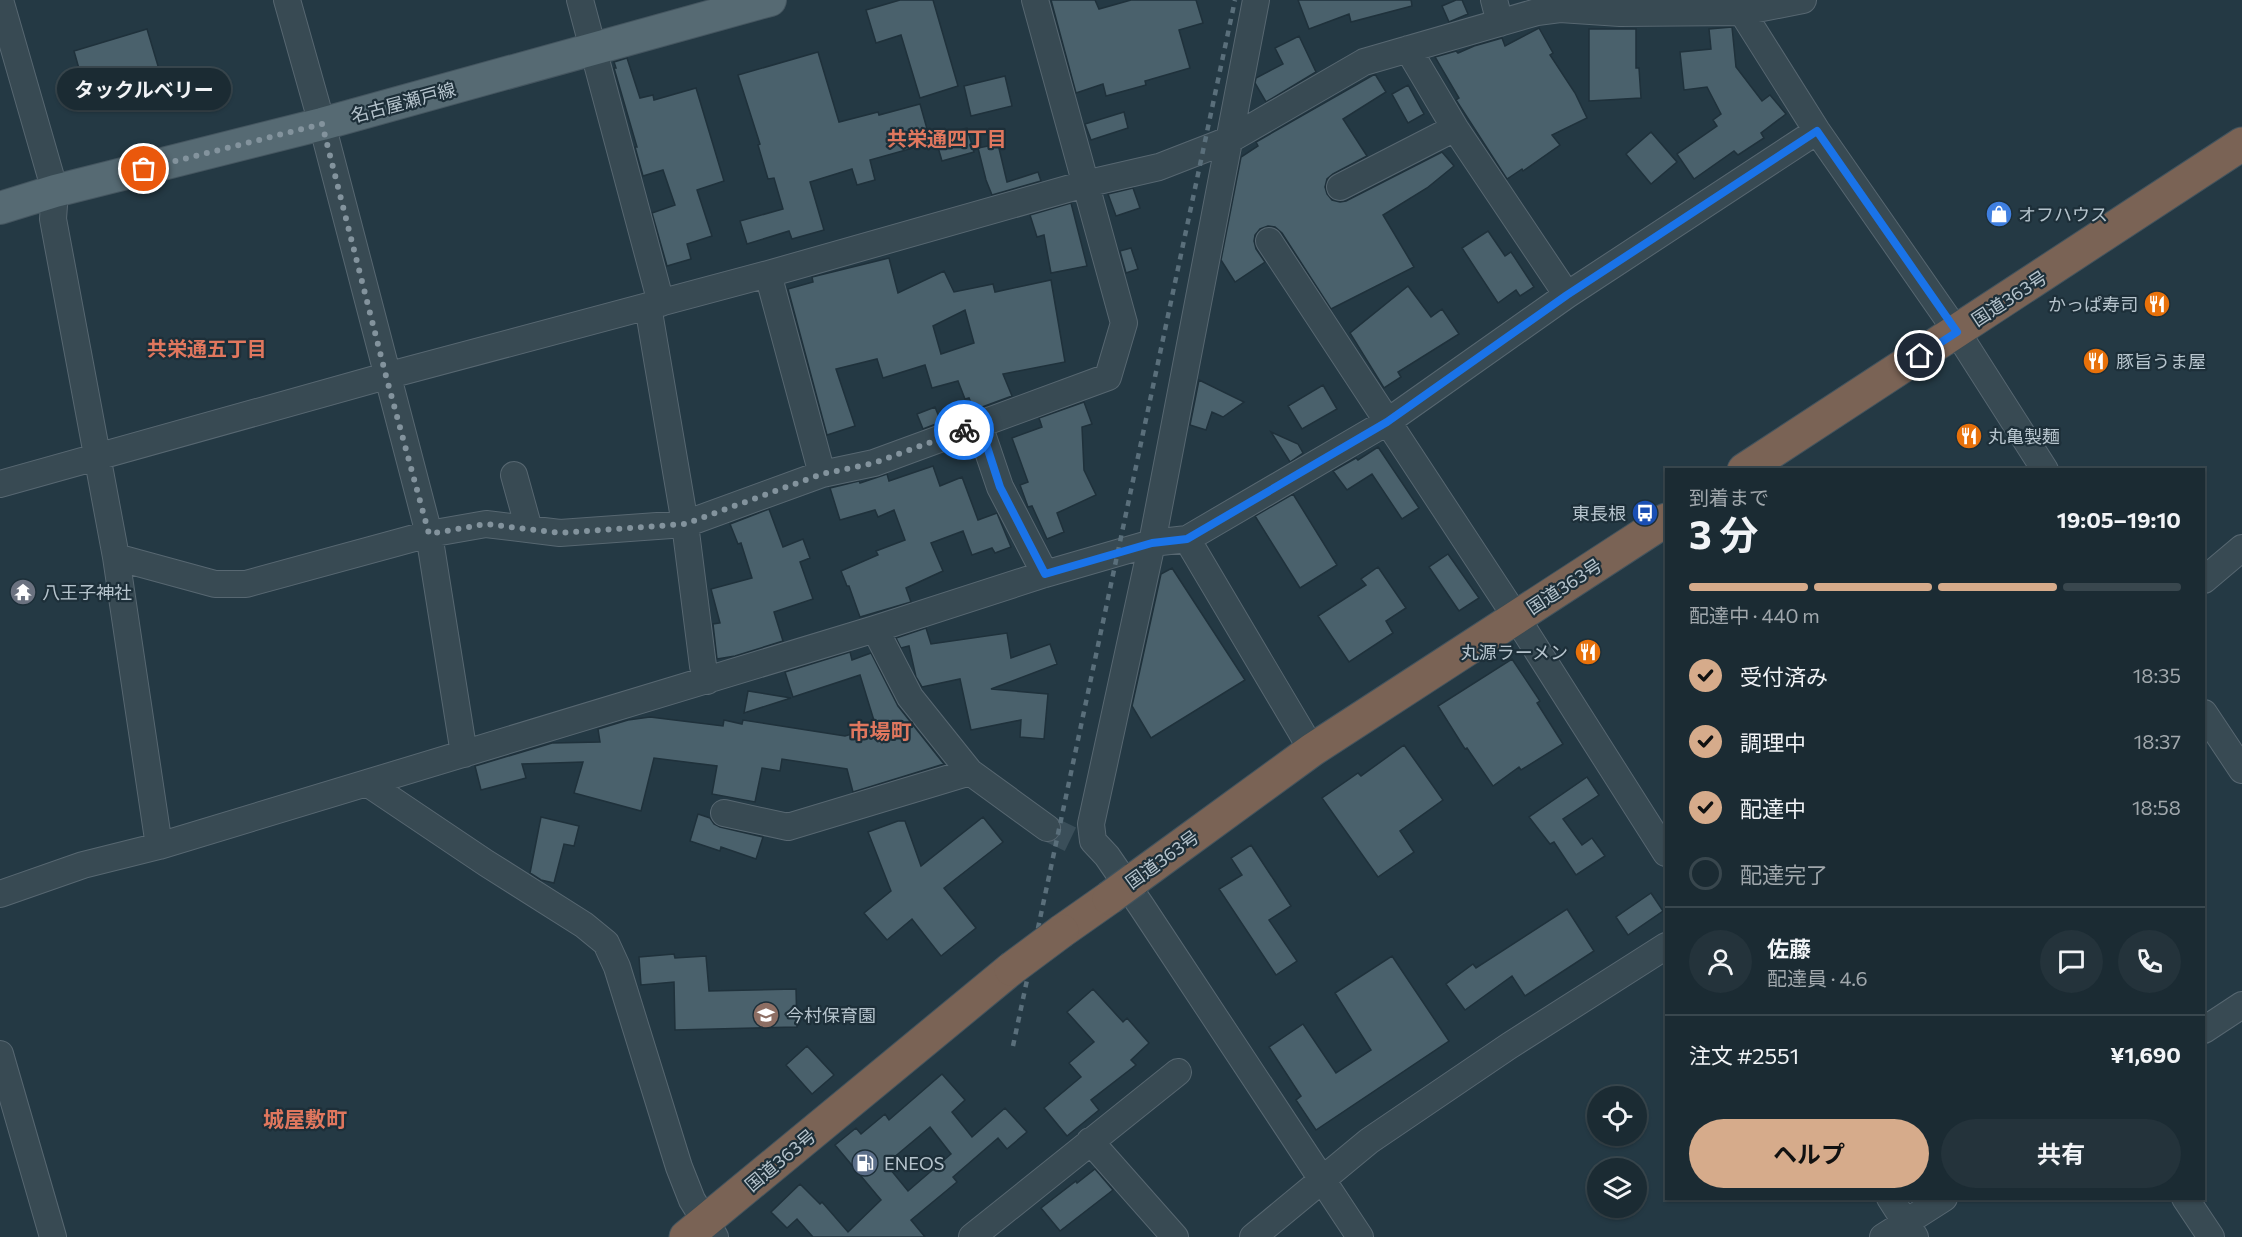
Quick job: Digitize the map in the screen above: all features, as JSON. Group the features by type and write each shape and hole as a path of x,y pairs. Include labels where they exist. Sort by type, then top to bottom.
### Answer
{"highway":[{"name":"国道363号","path":"1747,468 2242,144"},
{"name":"国道363号","path":"702,1232 1011,969 1312,750 1665,521"}],"main road":[{"name":"名古屋瀬戸線","path":"0,208 55,191 322,124 770,0"}],"street":[{"path":"0,0 55,191 53,219 116,557 159,846"},
{"path":"287,0 322,124 429,534 464,754"},
{"path":"580,0 594,49 655,304 707,681"},
{"path":"116,557 215,584 246,584 429,534 486,524 560,533 685,524 822,474 874,463 1108,377 1124,323 1035,0"},
{"path":"1256,0 1152,543 1091,824 1093,841 1107,856 1142,907 1360,1237"},
{"path":"0,484 386,376 768,274 1085,184 1159,166 1231,139 1364,62 1408,49 1497,11 1537,12 1560,9 1620,13 1742,12 1803,0"},
{"path":"1742,12 1817,131 1957,332 2044,468"},
{"path":"1408,49 1455,128 1567,295"},
{"path":"1340,187 1455,128"},
{"path":"0,894 83,865 159,846 707,681 1045,574 1152,543 1187,539 1387,422 1567,295 1817,131"},
{"path":"1269,241 1516,617 1665,851"},
{"path":"768,274 822,474"},
{"path":"980,425 1000,487 1045,574"},
{"path":"514,475 529,530"},
{"path":"1187,539 1312,750"},
{"path":"2205,579 2242,548"},
{"path":"875,629 910,697 969,772 1047,828"},
{"path":"2205,714 2242,770"},
{"path":"724,813 788,827 969,772"},
{"path":"367,783 486,863 584,924 606,943 617,967 679,1167 702,1232"},
{"path":"1253,1237 1369,1141 1509,1046 1665,947"},
{"path":"2205,1029 2242,1005"},
{"path":"0,1054 53,1237"},
{"path":"972,1237 1178,1072"},
{"path":"1090,1141 1175,1237"},
{"path":"1891,1200 1911,1230"},
{"path":"1883,1237 1911,1230 1942,1200"},
{"path":"2187,1200 2211,1237"}],"building":[{"path":"900,0 933,0 958,86 920,98 901,35 876,43 866,10"},
{"path":"1051,0 1095,0 1099,9 1131,0 1196,0 1203,23 1179,30 1190,68 1145,81 1146,85 1106,96 1103,84 1076,93"},
{"path":"1298,0 1411,0 1412,6 1351,22 1349,14 1309,29"},
{"path":"1462,0 1468,14 1449,22 1442,6"},
{"path":"1732,27 1736,67 1762,101 1770,95 1786,114 1761,133 1764,138 1738,155 1734,151 1694,179 1677,154 1717,126 1713,120 1721,114 1707,87 1684,90 1680,52 1711,49 1709,29"},
{"path":"1539,28 1553,53 1550,55 1575,93 1587,118 1552,135 1560,145 1523,171 1522,169 1507,179 1456,100 1459,98 1435,57 1456,51 1458,53 1502,38 1505,46"},
{"path":"147,29 161,76 157,77 158,83 89,104 74,51"},
{"path":"1589,29 1636,29 1636,68 1639,68 1641,98 1589,101"},
{"path":"1299,36 1316,72 1266,102 1255,83 1256,78 1283,64 1275,48"},
{"path":"818,52 839,122 878,112 879,115 920,104 931,143 870,160 875,180 857,185 852,169 810,182 824,230 792,239 789,231 747,244 740,221 783,209 774,178 768,179 758,145 760,144 738,75"},
{"path":"627,58 640,98 653,95 654,100 696,88 724,181 697,190 712,236 687,244 691,259 667,266 652,213 675,205 663,170 643,176 614,68 616,68 614,62"},
{"path":"1375,74 1386,92 1343,119 1367,156 1333,174 1327,179 1325,187 1332,200 1346,201 1442,152 1454,166 1427,188 1383,215 1414,267 1331,309 1282,233 1275,227 1268,226 1260,229 1254,241 1256,249 1265,262 1235,282 1221,260 1241,157 1258,146 1256,142"},
{"path":"1005,76 1012,106 971,116 964,86"},
{"path":"1408,85 1424,114 1408,123 1392,94"},
{"path":"1124,112 1128,128 1091,140 1085,124"},
{"path":"967,128 974,152 942,161 935,137"},
{"path":"1651,132 1677,162 1651,184 1626,154"},
{"path":"998,144 1007,182 1038,172 1041,181 992,195 978,148"},
{"path":"1133,188 1140,208 1116,216 1108,194"},
{"path":"1071,203 1087,266 1051,273 1044,235 1037,237 1030,215"},
{"path":"1488,231 1505,256 1511,252 1534,287 1520,296 1516,290 1498,303 1462,248"},
{"path":"1131,248 1138,269 1126,273 1120,251"},
{"path":"889,258 898,293 944,271 954,292 993,284 995,292 1051,280 1065,362 1003,374 1012,396 974,410 969,398 965,399 958,381 932,388 925,365 883,378 877,359 836,369 855,426 827,435 788,289 813,282 812,277","holes":["965,310 974,343 941,354 933,326"]},
{"path":"1408,286 1431,317 1442,309 1459,334 1398,372 1401,377 1384,388 1350,333"},
{"path":"1199,380 1244,402 1223,417 1212,412 1206,430 1190,425"},
{"path":"1323,385 1337,409 1302,429 1288,406"},
{"path":"1084,402 1092,424 1082,427 1084,470 1096,495 1057,513 1064,532 1047,539 1032,506 1028,507 1020,485 1028,482 1012,438 1042,427 1039,418"},
{"path":"935,407 941,422 923,429 917,414"},
{"path":"1271,432 1298,444 1303,453 1290,462"},
{"path":"1378,447 1419,508 1402,519 1372,474 1347,490 1333,471 1356,458 1358,460"},
{"path":"933,466 940,486 962,477 978,520 997,513 1011,547 995,553 992,548 972,555 963,531 931,543 943,571 906,588 911,602 860,617 841,571 878,555 876,551 905,540 894,510 878,517 875,510 840,520 830,488 859,481 860,483 887,474 889,481"},
{"path":"1293,494 1337,565 1300,588 1255,516"},
{"path":"769,509 783,547 803,539 810,558 800,562 813,599 774,612 783,641 735,656 717,659 713,624 720,623 711,589 752,578 741,543 738,544 730,524"},
{"path":"1448,554 1479,598 1459,611 1429,567"},
{"path":"1378,567 1406,608 1386,621 1393,633 1349,662 1318,616 1366,585 1361,579"},
{"path":"1172,568 1245,680 1151,738 1132,706 1161,574"},
{"path":"926,628 931,644 1007,633 1011,658 1050,644 1057,664 991,689 1048,694 1044,739 1020,737 1021,720 971,730 960,679 922,687 916,677 909,646 901,648 896,638"},
{"path":"850,652 852,660 871,653 898,706 944,764 853,792 847,769 782,759 780,771 762,768 755,802 712,794 717,766 654,758 641,811 574,793 583,762 522,764 526,778 481,790 475,766 552,743 600,742 598,729 628,720 650,717 723,726 724,720 742,724 743,720 845,736 876,727 860,675 793,697 785,672"},
{"path":"1512,659 1540,701 1537,703 1563,744 1521,770 1519,767 1493,786 1467,748 1465,749 1438,706"},
{"path":"748,691 791,698 744,713"},
{"path":"1404,745 1443,800 1400,831 1414,852 1378,877 1322,798 1358,773 1361,776"},
{"path":"1587,777 1599,795 1563,819 1582,845 1592,838 1605,856 1576,875 1554,842 1550,844 1529,817"},
{"path":"698,814 710,818 720,827 763,837 756,859 721,847 720,851 690,841"},
{"path":"541,817 579,826 574,846 564,844 554,883 541,880 530,873"},
{"path":"983,817 1003,842 944,888 976,928 941,956 912,919 887,940 864,913 891,891 868,832 898,821 905,821 921,866"},
{"path":"1251,845 1291,906 1269,920 1297,961 1276,975 1219,889 1242,875 1231,858"},
{"path":"1651,893 1663,911 1628,935 1616,917"},
{"path":"1567,909 1594,951 1525,996 1512,976 1465,1010 1446,984 1473,964 1476,968"},
{"path":"674,954 675,958 706,956 709,991 796,989 797,1027 675,1030 674,982 641,985 639,957"},
{"path":"1392,956 1449,1041 1316,1130 1296,1100 1301,1096 1269,1047 1303,1024 1336,1073 1371,1050 1335,993"},
{"path":"1093,989 1123,1022 1127,1018 1149,1043 1131,1060 1136,1065 1091,1100 1099,1110 1067,1136 1044,1108 1081,1077 1069,1063 1094,1042 1067,1012"},
{"path":"807,1046 834,1075 812,1094 786,1065"},
{"path":"942,1074 965,1100 952,1112 972,1137 1005,1108 1027,1132 1007,1149 998,1138 953,1177 957,1182 911,1220 925,1237 813,1237 797,1219 787,1228 771,1212 800,1184 820,1204 822,1202 848,1232 881,1200 835,1145 856,1128 861,1134 885,1114 889,1120","holes":["930,1127 951,1154 908,1191 886,1164"]},
{"path":"1095,1169 1113,1190 1060,1231 1041,1208"}],"tunnel":[{"path":"1047,828 1072,840"}],"railway":[{"path":"1013,1046 1235,0"}],"way so far":[{"path":"144,169 322,124 429,534 486,524 560,533 685,524 822,474 874,463 964,430"}],"place":[{"name":"タックルベリー","path":"144,169"},
{"name":"オフハウス","path":"1999,214"},
{"name":"かっぱ寿司","path":"2157,304"},
{"name":"豚旨うま屋","path":"2096,361"},
{"name":"丸亀製麺","path":"1969,436"},
{"name":"東長根","path":"1645,513"},
{"name":"八王子神社","path":"23,592"},
{"name":"丸源ラーメン","path":"1588,652"},
{"name":"今村保育園","path":"766,1015"},
{"name":"ENEOS","path":"865,1163"}],"district":[{"name":"共栄通四丁目","path":"947,138"},
{"name":"共栄通五丁目","path":"207,348"},
{"name":"市場町","path":"880,730"},
{"name":"城屋敷町","path":"305,1118"}],"route":[{"path":"964,430 980,425 1000,487 1045,574 1152,543 1187,539 1387,422 1567,295 1817,131 1957,332 1920,356"}]}
